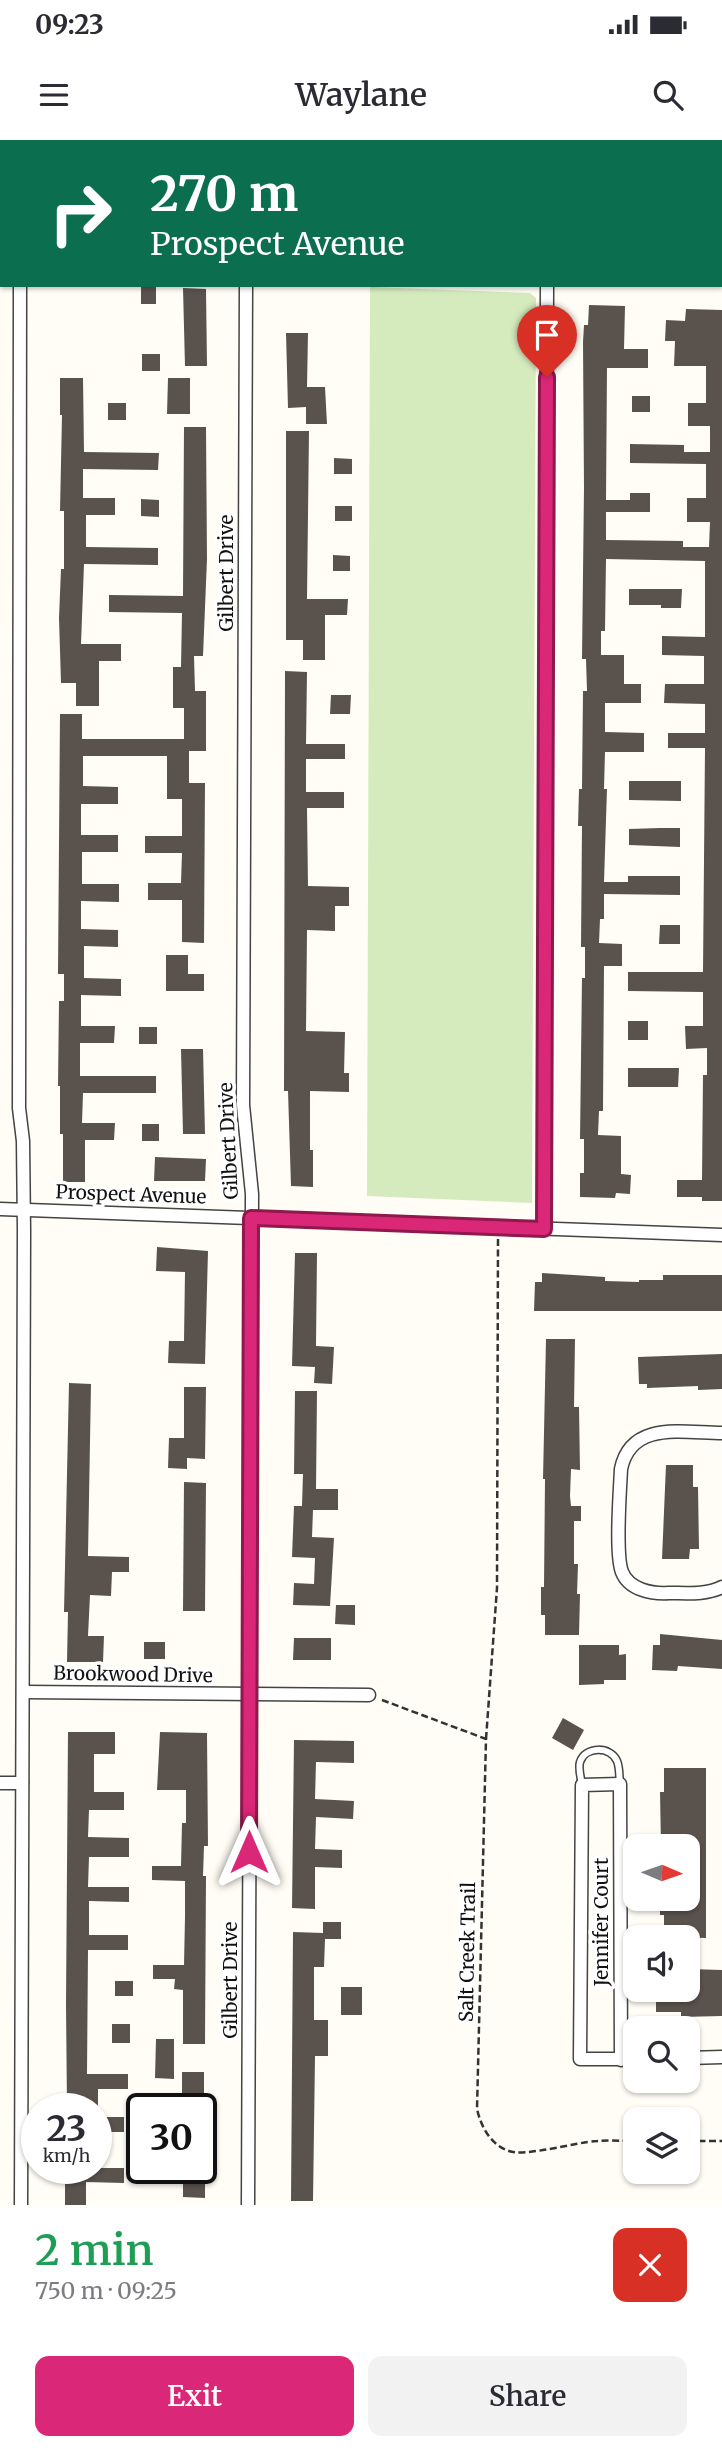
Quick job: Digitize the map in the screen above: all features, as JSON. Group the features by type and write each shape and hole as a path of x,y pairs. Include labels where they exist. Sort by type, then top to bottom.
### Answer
{"street":[{"path":"20,287 19,1108 23,1141 24,1209 21,2205"},
{"name":"Gilbert Drive","path":"246,287 243,1105 252,1194 248,2205"},
{"path":"544,1229 547,287"},
{"name":"Prospect Avenue","path":"0,1209 722,1235"},
{"path":"722,1433 652,1434 631,1445 623,1458 621,1469 620,1564 622,1574 627,1580 643,1591 656,1594 702,1593 722,1587"},
{"name":"Brookwood Drive","path":"24,1692 369,1695"},
{"path":"0,1783 22,1783"},
{"path":"620,1784 582,1785 580,2059 621,2060"},
{"name":"Jennifer Court","path":"620,1784 621,2060"},
{"path":"700,2058 722,2057"}],"lane":[{"path":"582,1785 579,1767 582,1757 601,1749 610,1752 617,1759 620,1784"}],"path":[{"name":"Salt Creek Trail","path":"498,1227 497,1588 486,1739 477,2109 491,2140 517,2153 596,2141 623,2141"},
{"path":"369,1695 486,1739"},
{"path":"700,2141 722,2141"}],"green space":[{"path":"370,287 530,293 536,298 532,1203 367,1196"}],"building":[{"path":"141,287 156,287 156,304 141,304"},
{"path":"183,288 206,289 207,366 185,366"},
{"path":"589,305 625,306 624,349 648,349 648,368 607,368 606,500 630,500 630,493 650,493 650,512 606,512 606,540 683,541 683,547 709,547 710,522 687,522 687,498 706,498 706,464 630,463 630,444 684,445 684,452 710,452 710,426 688,426 688,403 706,403 706,366 674,366 675,341 665,341 666,320 685,321 686,309 722,310 722,1201 702,1201 702,1197 677,1197 677,1180 702,1180 703,1075 707,1075 707,1048 686,1049 685,1026 703,1026 703,992 628,991 628,972 703,972 705,748 668,748 668,733 705,733 705,704 664,703 665,684 704,684 704,656 662,655 662,636 705,637 705,561 606,559 605,631 601,631 601,655 624,655 624,684 641,684 641,703 605,703 605,732 644,733 644,752 605,752 604,789 607,789 604,882 628,882 628,876 680,876 680,895 604,894 604,919 600,919 599,943 622,944 622,966 604,966 603,1111 599,1111 598,1135 621,1136 621,1174 631,1175 630,1194 616,1193 615,1198 580,1197 580,1173 584,1173 584,1139 580,1139 582,978 585,978 585,947 581,947 582,826 578,826 579,789 582,789 583,691 587,691 586,659 582,659 583,342 584,325 588,325"},
{"path":"286,333 308,333 307,387 325,387 327,424 306,424 306,407 288,408"},
{"path":"142,354 160,354 160,371 142,371"},
{"path":"60,378 83,378 84,452 159,453 158,470 83,469 83,498 115,498 115,515 86,515 86,547 158,548 158,565 84,564 81,644 121,644 121,661 99,661 99,706 76,706 76,683 61,683 59,618 61,569 64,569 64,511 60,511"},
{"path":"168,378 190,378 190,414 167,414"},
{"path":"632,396 650,396 650,412 632,412"},
{"path":"108,403 126,403 126,420 108,420"},
{"path":"184,427 206,427 207,559 203,656 194,656 195,691 206,691 206,751 189,751 189,783 205,783 204,943 182,942 182,900 148,900 148,883 181,883 182,853 145,853 145,836 182,836 182,799 167,799 167,756 83,756 83,786 118,787 118,804 81,804 81,835 118,835 118,852 82,852 82,884 119,884 119,902 81,901 81,929 118,930 118,947 84,946 84,978 121,979 121,996 81,995 81,1026 115,1026 114,1043 80,1043 80,1076 156,1076 156,1093 83,1093 82,1123 115,1123 114,1140 85,1140 85,1182 63,1182 63,1134 60,1134 58,1086 59,1001 64,1001 64,974 58,974 60,714 82,714 82,739 184,739 184,708 173,708 173,667 181,667 182,613 109,612 109,595 183,596"},
{"path":"286,431 309,431 307,599 348,599 347,615 325,615 325,660 303,660 303,640 286,640"},
{"path":"334,458 352,459 352,474 334,474"},
{"path":"141,499 159,500 159,517 141,516"},
{"path":"335,506 352,506 352,521 335,521"},
{"path":"333,555 350,556 350,571 333,571"},
{"path":"629,589 682,589 681,608 629,605"},
{"path":"285,671 307,672 306,744 345,744 345,759 306,759 306,792 344,792 344,808 307,808 308,886 349,887 349,906 335,906 335,931 307,930 306,1031 345,1032 344,1073 349,1073 349,1092 310,1091 313,1187 291,1186 288,1091 284,1091"},
{"path":"331,695 351,695 350,714 330,714"},
{"path":"629,781 681,781 681,801 629,800"},
{"path":"680,828 680,847 629,845 629,829"},
{"path":"660,925 680,925 680,944 659,944"},
{"path":"166,955 188,955 188,974 204,974 204,991 166,991"},
{"path":"628,1021 648,1021 648,1040 628,1040"},
{"path":"139,1027 157,1027 157,1044 139,1044"},
{"path":"181,1049 203,1049 205,1134 183,1134"},
{"path":"628,1068 679,1068 678,1087 628,1087"},
{"path":"142,1124 159,1124 159,1141 142,1141"},
{"path":"155,1157 206,1159 205,1181 154,1181"},
{"path":"157,1247 208,1251 205,1364 168,1363 169,1341 184,1341 185,1272 156,1271"},
{"path":"295,1253 317,1253 316,1346 334,1347 332,1384 314,1383 315,1367 292,1366"},
{"path":"542,1273 605,1277 605,1281 639,1282 663,1280 663,1275 722,1275 722,1311 534,1311 535,1282 542,1282"},
{"path":"546,1339 575,1339 574,1407 579,1407 580,1470 571,1469 570,1496 571,1506 581,1506 581,1521 574,1521 574,1564 578,1564 577,1594 580,1594 579,1635 545,1635 545,1615 541,1615 541,1587 544,1587"},
{"path":"722,1354 722,1389 698,1390 698,1386 647,1388 647,1384 639,1384 638,1357"},
{"path":"69,1383 91,1384 88,1556 129,1557 129,1572 112,1572 111,1596 90,1595 88,1636 104,1636 103,1662 67,1662 68,1612 64,1612"},
{"path":"184,1387 206,1387 205,1459 187,1458 187,1469 168,1468 169,1438 184,1438"},
{"path":"295,1391 317,1391 316,1489 338,1489 338,1510 313,1510 312,1537 334,1538 330,1606 293,1605 294,1583 314,1584 315,1558 292,1557 294,1506 302,1506 303,1474 294,1474"},
{"path":"666,1465 693,1465 693,1487 698,1487 699,1549 690,1549 689,1559 662,1559"},
{"path":"184,1482 206,1483 205,1611 183,1611"},
{"path":"336,1605 355,1605 355,1625 335,1624"},
{"path":"660,1634 722,1640 722,1669 678,1666 677,1671 652,1670 653,1645 660,1645"},
{"path":"294,1638 331,1638 331,1660 293,1660"},
{"path":"144,1642 165,1642 165,1659 144,1659"},
{"path":"579,1645 619,1645 619,1655 626,1654 626,1680 604,1680 604,1684 579,1685"},
{"path":"563,1718 584,1730 573,1750 552,1738"},
{"path":"68,1732 115,1732 115,1754 94,1754 94,1792 124,1792 124,1810 89,1810 88,1837 129,1838 129,1857 89,1857 88,1887 129,1887 129,1902 89,1901 89,1935 128,1935 128,1950 88,1950 87,2074 128,2074 128,2089 67,2093"},
{"path":"160,1732 207,1733 208,1846 204,1846 203,1876 206,1876 205,2044 183,2044 183,1990 174,1989 175,1979 153,1979 153,1965 184,1965 185,1881 152,1880 152,1866 181,1866 182,1823 186,1823 186,1790 157,1790"},
{"path":"294,1740 354,1741 354,1763 316,1762 315,1799 354,1801 353,1819 316,1817 315,1849 342,1850 342,1868 315,1867 315,1909 292,1908"},
{"path":"664,1768 706,1768 706,1938 700,1938 700,1925 664,1925 664,1915 660,1915 660,1911 700,1911 700,1834 661,1834 660,1792 664,1792"},
{"path":"323,1922 341,1922 341,1939 325,1939 324,1967 314,1967 314,2020 328,2020 328,2056 315,2056 313,2201 291,2201 293,1932 323,1933"},
{"path":"700,1969 722,1970 722,2016 681,2016 681,2012 656,2012 656,2002 700,2002"},
{"path":"115,1981 133,1981 133,1996 115,1996"},
{"path":"341,1987 362,1987 362,2015 341,2015"},
{"path":"112,2024 130,2024 130,2043 112,2043"},
{"path":"156,2039 174,2039 174,2079 155,2078"},
{"path":"182,2072 204,2072 204,2093 182,2093"},
{"path":"112,2117 124,2117 124,2132 112,2132"},
{"path":"112,2168 124,2168 124,2183 112,2183"},
{"path":"65,2184 86,2184 86,2205 65,2205"},
{"path":"183,2184 205,2184 205,2198 183,2197"}],"route":[{"path":"249,1852 251,1218 544,1229 547,377"}]}
